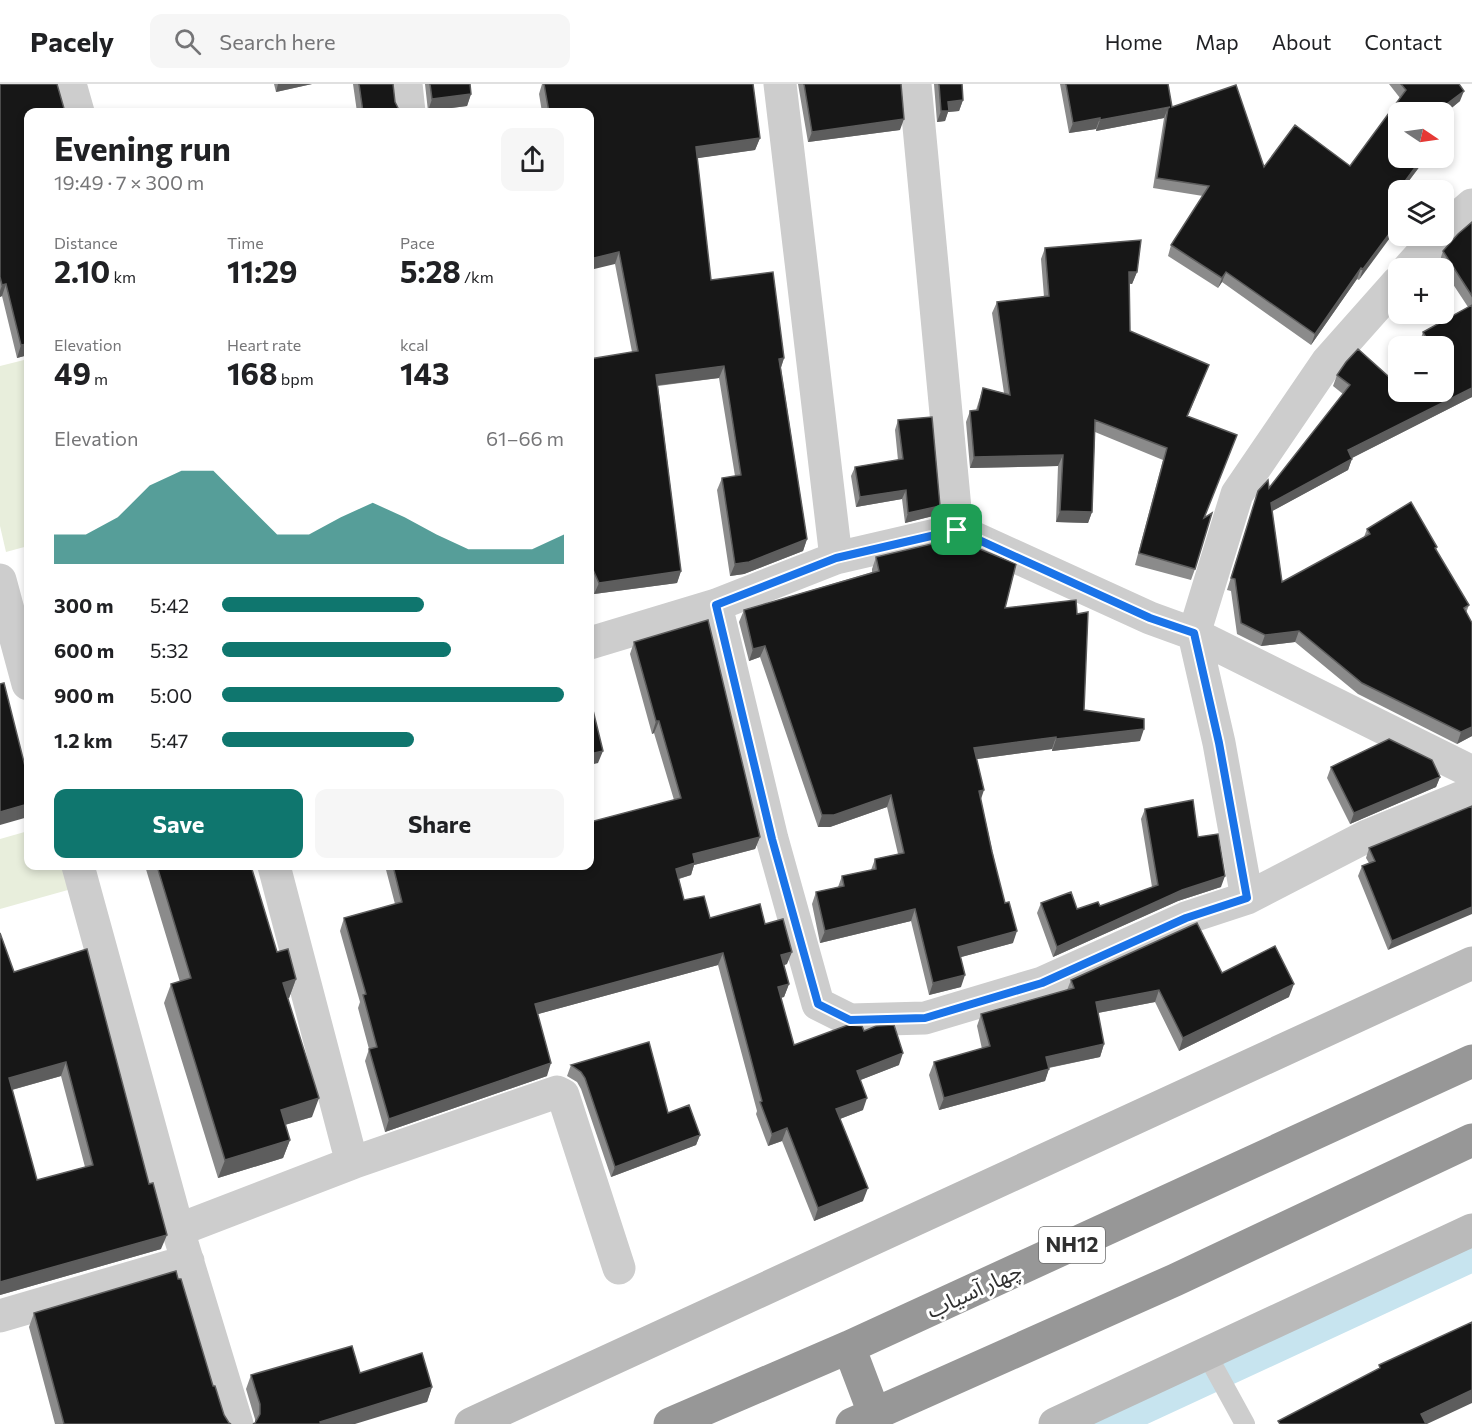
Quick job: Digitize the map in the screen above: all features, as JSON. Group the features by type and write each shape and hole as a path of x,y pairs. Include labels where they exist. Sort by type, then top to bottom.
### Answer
{"highway":[{"name":"چهار آسیاب","path":"670,1424 849,1347 1472,1061"},
{"path":"849,1347 863,1419 1174,1280 1472,1140"}],"street":[{"path":"70,84 77,108"},
{"path":"406,84 409,108"},
{"path":"780,84 836,558"},
{"path":"915,84 957,530"},
{"path":"1454,221 1472,205"},
{"path":"1419,258 1429,246"},
{"path":"1247,898 1219,743 1194,633 1237,494 1327,362 1388,293"},
{"path":"594,636 716,605 836,558 957,530 1150,618 1194,633 1472,772"},
{"path":"0,580 24,669"},
{"path":"716,605 772,839 818,1004 850,1020 925,1018 1042,983 1186,918 1247,898 1367,836 1472,793"},
{"path":"79,870 178,1230 237,1424"},
{"path":"275,870 352,1163"},
{"path":"471,1424 1472,963"},
{"path":"178,1230 352,1163 557,1092 563,1095 619,1268"},
{"path":"1055,1424 1472,1230"},
{"path":"0,1316 188,1261"}],"lane":[{"path":"1206,1353 1245,1424"}],"green space":[{"path":"24,360 24,547 6,552 0,526 0,366"},
{"path":"24,832 24,870 71,870 75,888 0,909 0,839"}],"building":[{"path":"0,84 57,84 64,108 24,108 24,345 21,345 6,284 2,285 0,277"},
{"path":"359,84 393,84 398,108 362,108"},
{"path":"430,84 470,84 471,94 432,99"},
{"path":"544,84 753,84 760,138 696,147 711,280 773,272 784,358 779,359 807,539 749,562 735,564 722,478 741,475 724,366 656,375 681,571 599,583 594,572 594,358 638,351 619,252 594,258 594,108 548,108"},
{"path":"804,84 901,84 904,119 812,132"},
{"path":"939,84 962,84 963,100 948,102 949,111 941,111"},
{"path":"1066,84 1168,84 1172,107 1236,85 1264,167 1295,125 1350,166 1388,114 1388,168 1415,168 1406,180 1388,180 1388,235 1363,269 1361,268 1315,334 1226,272 1222,278 1171,245 1209,186 1157,178 1170,107 1073,123"},
{"path":"1401,84 1459,84 1464,91 1449,102 1397,102 1406,90"},
{"path":"1472,222 1472,296 1454,268 1454,258 1448,258 1443,251 1447,246 1454,246 1454,239"},
{"path":"1141,240 1137,272 1129,272 1130,331 1209,365 1187,416 1237,435 1204,518 1212,513 1195,569 1139,553 1167,448 1095,420 1092,512 1060,511 1063,455 974,457 970,411 978,410 983,388 1010,395 997,302 1049,296 1045,248"},
{"path":"1472,305 1472,388 1454,397 1454,336 1425,336 1423,332 1438,324 1454,324 1454,315"},
{"path":"1358,349 1388,376 1388,402 1444,402 1348,450 1352,459 1271,503 1282,582 1370,534 1367,529 1411,502 1469,605 1464,608 1472,623 1472,727 1461,732 1362,683 1299,631 1265,635 1241,623 1235,579 1231,578 1258,491 1268,480 1269,488 1350,385 1337,375"},
{"path":"932,417 940,506 908,513 906,490 860,497 855,467 903,459 898,420"},
{"path":"949,540 949,548 970,545 1016,564 1005,608 1076,600 1077,614 1088,612 1084,710 1144,719 1144,729 1056,739 1056,737 974,748 984,790 979,791 992,852 1005,903 1009,902 1017,931 958,947 965,975 933,983 915,909 825,931 816,892 844,886 842,876 876,869 875,859 904,853 891,795 834,815 822,815 765,646 753,649 744,610 879,571 876,557"},
{"path":"708,620 760,837 693,854 695,863 676,869 684,900 704,896 710,918 760,904 765,924 783,919 792,952 781,955 789,984 778,987 794,1045 848,1025 862,1026 864,1031 876,1026 894,1025 903,1053 857,1071 867,1098 836,1109 868,1188 818,1208 787,1128 772,1134 760,1102 762,1101 723,953 535,1004 551,1063 389,1119 369,1049 377,1047 363,995 366,994 344,918 402,902 394,870 594,870 594,821 681,798 634,642"},
{"path":"4,683 24,762 24,805 0,812 0,684"},
{"path":"594,714 603,751 594,753"},
{"path":"1389,739 1432,760 1440,777 1354,813 1331,767"},
{"path":"1193,800 1198,837 1218,834 1225,876 1182,890 1057,947 1041,903 1071,892 1077,909 1098,902 1100,906 1158,885 1145,809"},
{"path":"1472,806 1472,907 1392,941 1362,866 1375,861 1369,848"},
{"path":"158,870 252,870 277,952 288,949 296,979 283,983 319,1098 281,1110 290,1140 225,1160 171,984 191,978"},
{"path":"1197,923 1222,973 1275,946 1294,984 1183,1038 1159,990 1096,1002 1104,1044 1046,1057 1049,1069 944,1098 934,1062 990,1046 981,1014 1074,988 1071,980"},
{"path":"0,933 14,972 87,949 149,1184 153,1183 167,1235 0,1282","holes":["66,1062 93,1165 37,1180 9,1078"]},
{"path":"649,1042 668,1113 689,1105 700,1135 615,1167 585,1078 571,1065"},
{"path":"176,1271 178,1279 181,1279 213,1386 215,1386 224,1415 231,1424 64,1424 34,1313"},
{"path":"1472,1322 1472,1390 1421,1414 1426,1424 1280,1424 1278,1421 1380,1368 1379,1365"},
{"path":"352,1346 360,1373 422,1353 432,1387 320,1422 321,1424 253,1424 260,1414 260,1404 251,1375"}],"waterway":[{"path":"1101,1424 1472,1252"}],"route":[{"path":"957,530 1150,618 1194,633 1219,743 1247,898 1186,918 1042,983 925,1018 850,1020 818,1004 772,839 716,605 836,558 957,530"}]}
